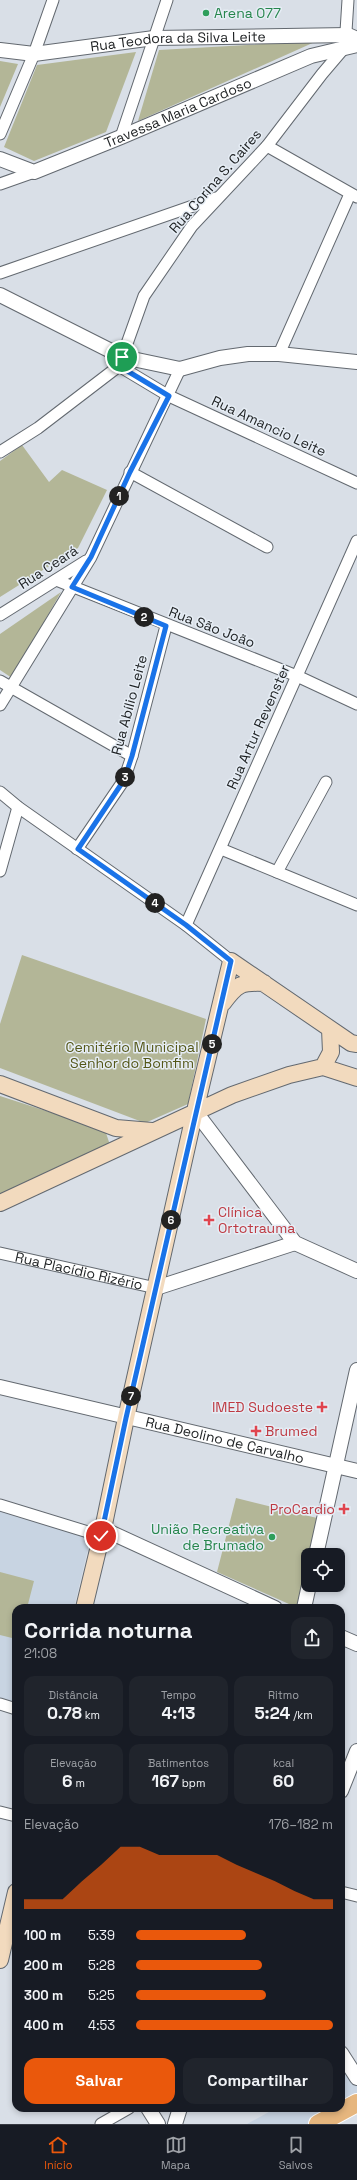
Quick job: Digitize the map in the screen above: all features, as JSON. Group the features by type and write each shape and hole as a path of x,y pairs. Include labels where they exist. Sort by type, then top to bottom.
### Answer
{"main road":[{"path":"85,1604 195,1111 231,961 354,1044"},
{"path":"221,1006 233,988 245,982 264,983"},
{"path":"323,1067 331,1052 330,1029"},
{"path":"0,1203 111,1152 195,1111 232,1095 289,1075 323,1067 357,1078"},
{"path":"206,1070 208,1081 216,1091 232,1095"},
{"path":"0,1084 116,1128 154,1131"},
{"path":"111,1152 116,1128"},
{"path":"1,1955 12,1909"},
{"path":"345,2109 357,2103"},
{"path":"318,2124 340,2112"}],"street":[{"path":"0,134 34,54 53,0"},
{"path":"121,137 167,0"},
{"path":"348,0 352,42"},
{"name":"Rua Teodora da Silva Leite","path":"0,50 34,54 154,38 352,42"},
{"name":"Travessa Maria Cardoso","path":"0,184 121,137 311,56 352,42"},
{"name":"Rua Corina S. Caires","path":"121,362 144,296 192,226 216,198 267,146 322,74 352,42"},
{"path":"267,146 353,195 279,354"},
{"path":"0,159 34,172"},
{"path":"0,273 216,198"},
{"path":"0,295 121,362 180,370 220,358 248,354 279,354 357,362"},
{"path":"0,452 44,423 121,362"},
{"name":"Rua Amancio Leite","path":"121,362 169,396 357,483"},
{"path":"0,705 91,557 130,472 169,396 180,370"},
{"path":"130,472 266,547"},
{"name":"Rua Artur Revenster","path":"186,925 357,541"},
{"name":"Rua Ceará","path":"0,615 91,557"},
{"name":"Rua São João","path":"56,580 166,626 297,676 357,704"},
{"name":"Rua Abílio Leite","path":"78,849 124,780 132,756 166,626"},
{"path":"0,681 132,756"},
{"path":"277,872 326,782"},
{"path":"0,792 18,807 186,925 231,961"},
{"path":"0,871 18,807"},
{"path":"221,848 357,905"},
{"path":"195,1111 295,1243 357,1271"},
{"name":"Rua Placídio Rizério","path":"0,1253 156,1288 295,1243"},
{"path":"318,1548 357,1370"},
{"name":"Rua Deolino de Carvalho","path":"0,1388 357,1471"},
{"path":"0,1505 102,1533 266,1604"},
{"path":"305,1604 307,1592"},
{"path":"345,1639 357,1644"},
{"path":"0,1704 12,1708"},
{"path":"345,1781 357,1751"},
{"path":"0,1812 12,1815"},
{"path":"345,1893 357,1896"},
{"path":"345,2058 357,2078"},
{"path":"101,2124 122,2112"},
{"path":"150,2112 158,2124"},
{"path":"176,2124 179,2112"}],"shaded area":[{"path":"0,1510 91,1536 75,1604 12,1604 12,1705 0,1701"},
{"path":"357,2064 357,2105 345,2112 345,2071"},
{"path":"269,2112 344,2112 322,2124 247,2124"}],"green space":[{"path":"317,41 138,121 159,50"},
{"path":"136,52 106,132 34,161 4,147 37,65"},
{"path":"0,61 18,64 0,107"},
{"path":"22,445 49,482 62,470 107,490 78,548 0,597 0,461"},
{"path":"61,592 12,678 0,670 0,634"},
{"name":"Cemitério Municipal Senhor do Bomfim","path":"22,955 206,1019 188,1104 145,1123 0,1068 0,1024"},
{"path":"0,1096 105,1130 110,1145 0,1199"},
{"name":"União Recreativa de Brumado","path":"236,1498 321,1519 315,1548 301,1548 301,1592 304,1592 299,1604 289,1604 217,1572"},
{"path":"0,1572 34,1581 28,1604 12,1604 12,1638 0,1635"}],"place":[{"name":"Arena 077","path":"206,13"},
{"name":"Clínica Ortotrauma","path":"209,1220"},
{"name":"IMED Sudoeste","path":"322,1407"},
{"name":"Brumed","path":"256,1431"},
{"name":"ProCardio","path":"344,1509"},
{"name":"União Recreativa de Brumado","path":"272,1537"}],"route":[{"path":"101,1536 195,1111 231,961 186,925 78,849 124,780 132,756 166,626 72,587 91,557 130,472 169,396 119,366 122,357"}]}
